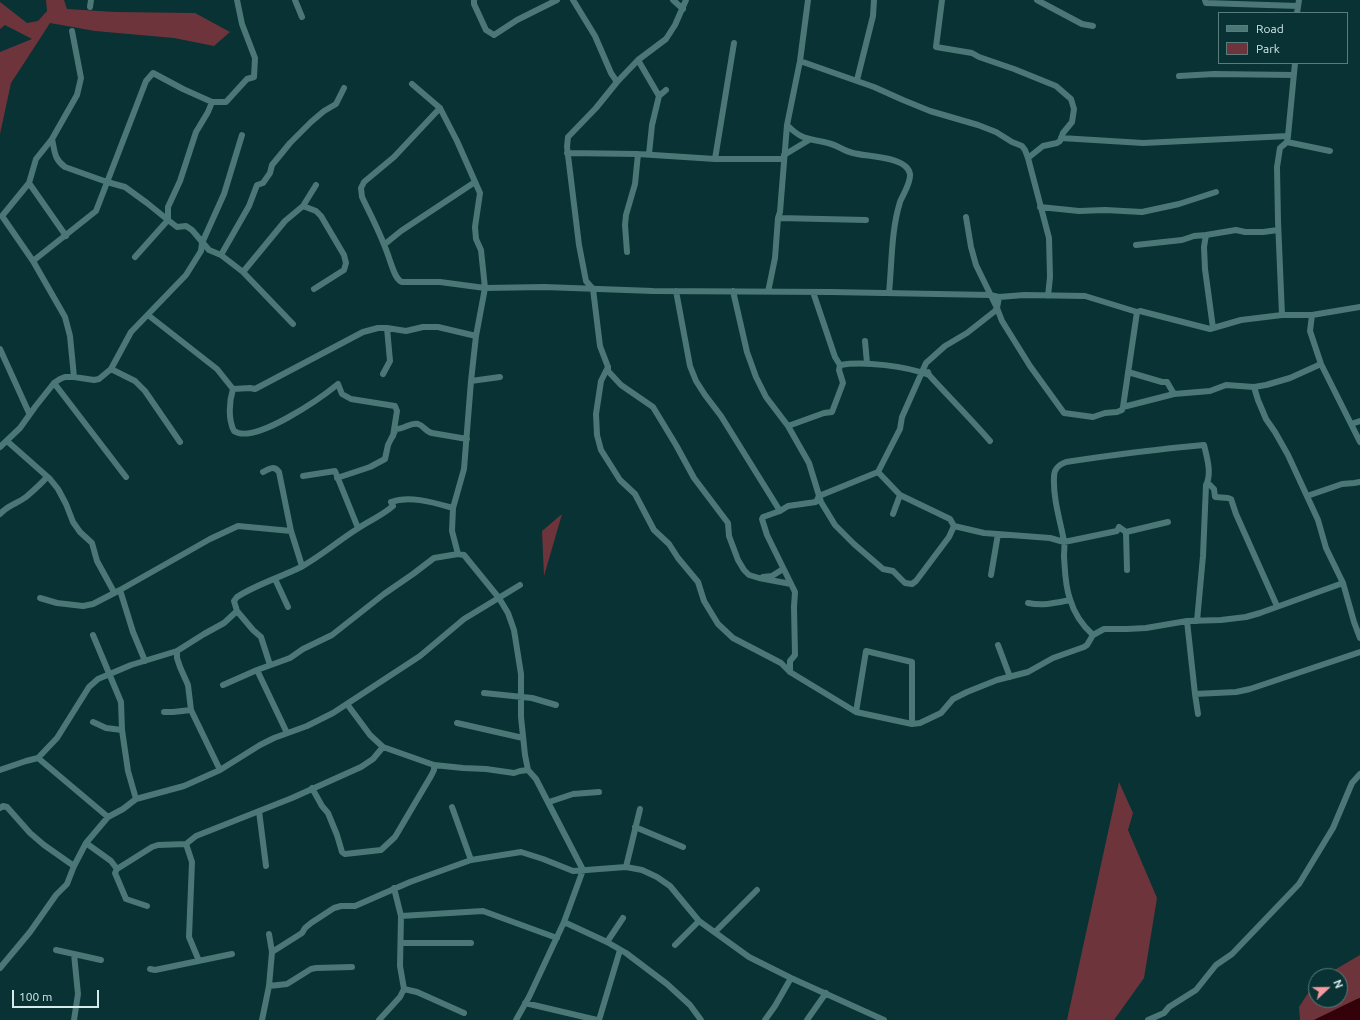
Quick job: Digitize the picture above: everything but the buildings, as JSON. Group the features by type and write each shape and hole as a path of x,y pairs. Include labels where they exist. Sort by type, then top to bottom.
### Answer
{"street":[{"path":"33,261 96,211 146,81 153,73 212,102 226,102 247,79 254,77 255,58 242,24 237,0"},
{"path":"295,0 302,17"},
{"path":"474,0 474,4 486,30 494,35 517,20 557,0"},
{"path":"573,0 595,36 611,73 617,82"},
{"path":"673,0 683,9"},
{"path":"686,0 675,25 666,39 638,60 617,82 596,108 568,137 567,153 579,245 586,281 593,289 600,346 608,366 608,371 621,385 653,407 694,478 728,523 729,536 738,560 744,570 750,575 758,578 790,584"},
{"path":"768,292 775,258 787,125 800,61 808,0"},
{"path":"857,80 872,16 874,0"},
{"path":"942,0 936,47 972,53 1056,86 1071,98 1074,109 1072,122 1063,132 1061,138 1057,143 1043,146 1028,158"},
{"path":"1037,0 1082,24 1093,26"},
{"path":"1205,0 1206,3 1299,3"},
{"path":"72,31 81,78 77,95 52,140 36,160 29,183 2,216 33,261 65,317 70,336 74,376"},
{"path":"715,159 734,43"},
{"path":"638,60 659,96"},
{"path":"800,61 857,80 930,111 978,125 996,132 1012,142 1022,146 1028,158 1049,238 1050,277 1048,296"},
{"path":"1282,315 1277,167 1280,148 1288,139 1295,64"},
{"path":"1179,76 1214,74 1294,75"},
{"path":"412,84 440,108 457,141 480,193 475,227 476,238 481,250 485,288 476,336 464,469 453,508 452,531 458,554"},
{"path":"221,255 249,206 257,185 263,183 270,173 272,165 290,143 311,122 324,111 336,104 344,88"},
{"path":"648,154 652,125 659,96 666,90"},
{"path":"135,257 168,220 168,207 180,181 196,132 212,102"},
{"path":"440,108 394,157 364,182 361,188 362,197 385,244 398,280 402,282 440,282 485,288 544,287 676,291 990,294 999,298 1024,295 1085,296 1137,312 1140,311 1199,327 1213,328 1241,320 1282,315 1312,315 1360,307"},
{"path":"787,125 808,140 828,143 852,153 878,156 896,161 908,169 910,176 900,202 894,231 889,293"},
{"path":"0,447 20,428 29,413 54,383 65,377 74,376 94,380 99,379 111,369 132,332 186,275 201,251 202,243 224,194 242,135"},
{"path":"1061,138 1143,143 1288,139 1330,151"},
{"path":"52,140 56,158 59,163 65,167 125,187 177,227 186,226 192,230 209,250 221,255 242,272 293,324"},
{"path":"567,153 648,154 715,159 784,157 808,140"},
{"path":"1025,150 1034,153"},
{"path":"628,252 625,225 626,215 635,184 638,154"},
{"path":"385,244 401,231 475,182"},
{"path":"29,183 66,236"},
{"path":"242,272 285,221 303,206 316,185"},
{"path":"1040,207 1079,212 1104,210 1142,212 1179,204 1216,192"},
{"path":"303,206 316,211 321,216 344,255 346,262 344,270 314,289"},
{"path":"966,217 971,247 976,265 1002,320 1030,366 1064,413 1093,417 1105,413 1116,412 1122,410 1123,407 1174,394 1210,392 1226,385 1254,387 1266,385 1290,378 1321,364"},
{"path":"778,218 866,220"},
{"path":"1136,244 1182,240 1194,236 1236,230 1245,232 1263,232 1278,230"},
{"path":"1206,235 1204,248 1205,269 1213,328"},
{"path":"676,291 690,366 696,381 721,416 780,511"},
{"path":"733,291 747,352 756,377 766,397 788,426 809,463 821,502 835,525 883,569 892,571 905,583 912,584 940,550 949,537 954,526"},
{"path":"788,426 824,413 832,412 843,383 839,370 840,365 835,357 812,292"},
{"path":"790,672 790,661 795,655 795,594 762,519 764,516 780,511 788,506 816,502 820,496 878,472 900,429 902,417 926,363 946,346 982,322 997,308 999,298"},
{"path":"1123,407 1137,312"},
{"path":"148,315 217,369 233,389"},
{"path":"1312,315 1310,331 1321,364 1360,442"},
{"path":"233,389 255,389 364,332 378,328 406,331 424,327 438,327 476,336"},
{"path":"383,374 390,361 387,328"},
{"path":"865,341 867,364"},
{"path":"0,349 29,413"},
{"path":"926,363 929,375"},
{"path":"840,365 867,364 921,372 929,375 990,441"},
{"path":"608,366 601,381 596,414 597,435 600,450 620,480 635,494 654,530 669,544 678,558 698,582 704,601 718,624 733,638 781,663 790,672 856,712 912,724 920,723 941,713 953,699 966,692 997,680 1028,672 1053,658 1084,647 1087,645 1093,634 1104,629 1122,630 1146,628 1187,621 1246,617 1343,583"},
{"path":"111,369 138,384 145,391 180,442"},
{"path":"1128,372 1162,382 1167,382 1174,394"},
{"path":"471,381 500,377"},
{"path":"54,383 126,477"},
{"path":"233,389 230,400 230,422 234,431 241,434 253,432 284,421 312,404 338,384 342,394 351,399 396,407 397,411 394,436"},
{"path":"1254,387 1266,419 1278,438 1318,520 1326,548 1343,583 1357,621 1360,638"},
{"path":"1351,424 1360,421"},
{"path":"337,478 370,467 385,459 388,445 394,436 396,429 401,429 412,424 417,423 422,425 427,432 467,439"},
{"path":"7,440 58,489 73,522 80,532 92,543 97,561 117,591 145,661"},
{"path":"1093,634 1083,625 1070,600 1065,576 1064,542 1057,513 1054,477 1056,469 1061,464 1087,459 1120,455 1137,451 1204,445 1209,469 1208,483 1206,485 1203,556 1197,621"},
{"path":"263,472 273,468 277,469 279,472 291,531 302,566"},
{"path":"303,476 335,471 358,528"},
{"path":"878,472 900,495 950,520 954,526 998,534 1050,538 1064,542 1117,530 1119,527 1126,532 1168,522"},
{"path":"0,514 9,506 26,497 47,477"},
{"path":"1307,496 1336,486 1360,482"},
{"path":"1208,483 1214,489 1215,497 1231,499 1236,514 1277,606"},
{"path":"892,514 900,495"},
{"path":"270,665 261,637 237,611 234,601 237,597 319,557 331,546 358,528 384,514 393,506 391,502 397,500 430,501 453,508"},
{"path":"40,598 57,603 84,606 93,604 210,539 238,526 291,531"},
{"path":"1126,532 1127,570"},
{"path":"991,575 998,534"},
{"path":"223,685 257,670 290,658 303,649 332,635 384,594 434,558 458,554 464,555 499,598 508,613 514,630 521,674 523,738 528,770 536,780 549,802 583,870 557,938 516,1020"},
{"path":"758,578 772,576 783,569"},
{"path":"275,579 288,607"},
{"path":"0,968 30,932 56,895 67,884 74,866 86,844 108,817 123,809 136,799 184,786 220,770 260,745 307,726 333,713 420,656 464,620 520,585"},
{"path":"1028,603 1052,605 1070,600"},
{"path":"0,770 26,760 38,758 57,738 91,685 98,679 145,661 177,651 224,623 237,611"},
{"path":"1187,621 1198,714"},
{"path":"93,635 121,702 122,730 128,771 136,799"},
{"path":"998,645 1010,677"},
{"path":"177,651 177,658 180,668 188,685 191,710 220,770"},
{"path":"856,712 866,651 912,662 912,724"},
{"path":"1195,694 1236,692 1250,689 1360,652"},
{"path":"257,670 287,733"},
{"path":"484,693 532,698 556,705"},
{"path":"347,704 370,735 382,747 434,765 514,773 528,770"},
{"path":"164,712 191,710"},
{"path":"93,722 106,728 122,730"},
{"path":"457,723 523,738"},
{"path":"147,906 126,899 115,873 117,869 152,847 158,845 186,844 196,836 361,767 373,759 382,747"},
{"path":"38,758 108,817"},
{"path":"312,788 322,806 328,813 342,852 345,854 351,854 381,850 395,837 431,776 434,770 434,765"},
{"path":"1148,1020 1164,1013 1170,1007 1196,990 1216,965 1232,954 1299,884 1333,828 1352,783 1360,774"},
{"path":"549,802 573,794 599,792"},
{"path":"0,808 3,806 7,807 30,833 44,845 74,866"},
{"path":"452,807 471,860"},
{"path":"626,867 640,809"},
{"path":"258,811 266,866"},
{"path":"635,827 682,847"},
{"path":"86,844 111,861 117,869"},
{"path":"186,844 192,862 189,936 199,961"},
{"path":"272,952 302,933 308,925 334,908 341,906 355,906 394,888 471,860 521,852 573,871 626,867 642,870 657,877 670,886 699,921 749,957 791,978 884,1020"},
{"path":"379,1020 400,997 404,989 400,966 402,943 401,916 394,888"},
{"path":"714,932 757,890"},
{"path":"401,916 483,911 557,938"},
{"path":"607,942 623,918"},
{"path":"675,945 699,921"},
{"path":"564,922 607,942 620,950 667,984 690,1005 701,1020"},
{"path":"262,1020 269,986 272,952 269,934"},
{"path":"402,943 471,943"},
{"path":"56,950 101,960"},
{"path":"525,1003 598,1020 620,950"},
{"path":"74,954 78,994 74,1020"},
{"path":"150,970 232,954"},
{"path":"269,986 287,984 311,969 352,967"},
{"path":"765,1020 791,978"},
{"path":"404,989 417,992 464,1013"},
{"path":"807,1020 826,993"}],"green space":[{"path":"46,0 64,0 67,9 115,12 195,13 230,32 214,46 174,38 95,31 50,23 11,83 0,134 0,52 32,39 5,25 0,29 0,2 27,23 38,21 47,11"},
{"path":"562,514 544,576 542,531"},
{"path":"1119,782 1133,813 1128,830 1157,898 1144,978 1114,1020 1067,1020"},
{"path":"1360,955 1360,998 1348,1004 1348,968 1338,968"},
{"path":"1308,993 1308,1008 1339,1008 1314,1020 1300,1020 1299,1007"}],"shaded area":[{"path":"1360,998 1360,1020 1314,1020 1339,1008 1348,1008 1348,1003"}]}
